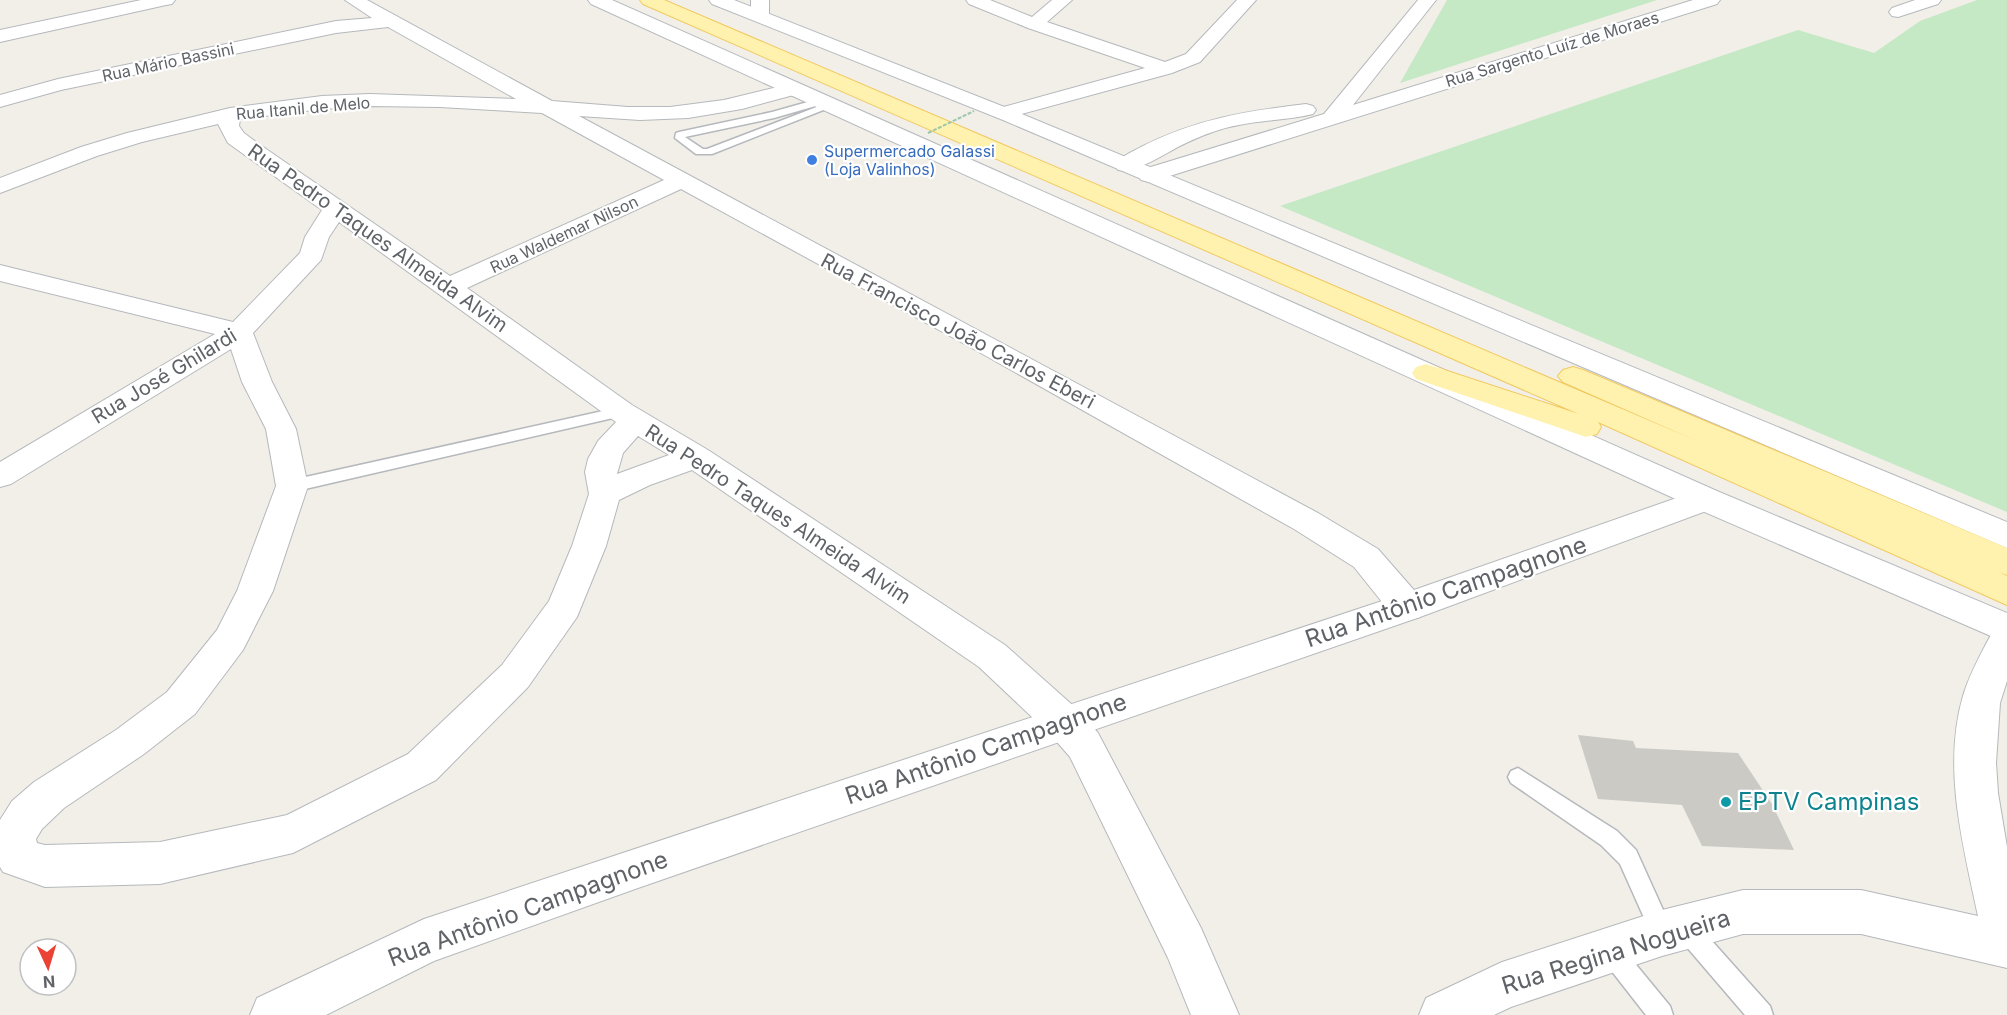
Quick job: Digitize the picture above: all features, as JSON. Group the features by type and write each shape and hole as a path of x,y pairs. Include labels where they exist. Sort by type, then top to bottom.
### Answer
{"main road":[{"path":"649,0 2007,591"},
{"path":"676,0 864,81 1696,426 2007,562"},
{"path":"1426,373 1723,473 1877,533"}],"street":[{"path":"0,36 166,0"},
{"name":"Rua Francisco João Carlos Eberi","path":"354,0 491,78 980,341 1306,522 1366,558 1407,607"},
{"path":"597,0 1705,499 2007,629"},
{"path":"718,0 760,8 1003,113 2007,536"},
{"path":"975,0 1034,24 1166,69"},
{"path":"1034,24 1063,0"},
{"path":"1003,113 1166,69 1193,58 1247,0"},
{"path":"1337,112 1427,0"},
{"name":"Rua Sargento Luíz de Moraes","path":"1138,170 1182,164 1276,136 1337,112 1398,96 1712,0"},
{"path":"1898,12 1932,0"},
{"name":"Rua Mário Bassini","path":"336,27 371,9"},
{"name":"Rua Mário Bassini","path":"0,101 58,85 336,27 392,21"},
{"path":"1368,75 1379,85 1398,96"},
{"path":"453,102 467,96 491,78"},
{"name":"Rua Itanil de Melo","path":"0,186 92,150 230,114 310,104 370,100 453,102 652,114 733,106 795,89"},
{"name":"Rua Sargento Luíz de Moraes","path":"1138,170 1168,142 1201,129 1236,119 1337,112"},
{"name":"Rua Pedro Taques Almeida Alvim","path":"230,114 228,126 236,138 628,416 697,458 992,656 1064,722 1084,745 1185,944 1215,1015"},
{"name":"Rua Itanil de Melo","path":"609,142 616,131 652,114"},
{"path":"1236,119 1264,124 1276,136"},
{"path":"1168,142 1162,155 1171,162 1182,164"},
{"name":"Rua Waldemar Nilson","path":"448,287 680,181"},
{"name":"Rua José Ghilardi","path":"312,255 317,237 335,208"},
{"name":"Rua José Ghilardi","path":"0,476 239,332 312,255 370,232"},
{"path":"0,273 239,332 256,382 281,429 292,486 255,591 230,640 181,703 130,742 49,795 27,815 14,836 18,858 45,866 160,863 282,836 293,833 422,767 515,676 564,607 589,546 605,494 601,471 604,459 628,416"},
{"path":"605,494 627,480 655,469 697,458"},
{"name":"Rua Antônio Campagnone","path":"274,1015 424,942 1407,607 1705,499"},
{"path":"2007,639 1981,702 1975,759 1977,809 2007,944"},
{"name":"Rua Regina Nogueira","path":"1443,1015 1502,986 1673,930 1743,912 1861,912 2007,944"}],"lane":[{"path":"826,103 708,152 700,152 680,138 683,134 826,103"},
{"path":"292,486 628,416"},
{"path":"1518,777 1609,838 1628,857 1673,930 1761,1015"},
{"path":"1610,950 1661,1015"}],"path":[{"path":"928,133 974,111"}],"green space":[{"path":"1447,0 1657,0 1400,83"},
{"path":"1977,0 2007,0 2007,512 1280,206 1798,30 1874,53 1920,21"}],"building":[{"name":"EPTV Campinas","path":"1578,735 1633,741 1636,748 1738,753 1772,804 1794,850 1702,846 1682,805 1598,799"}],"place":[{"name":"Supermercado Galassi (Loja Valinhos)","path":"812,160"},
{"name":"EPTV Campinas","path":"1726,802"}]}
